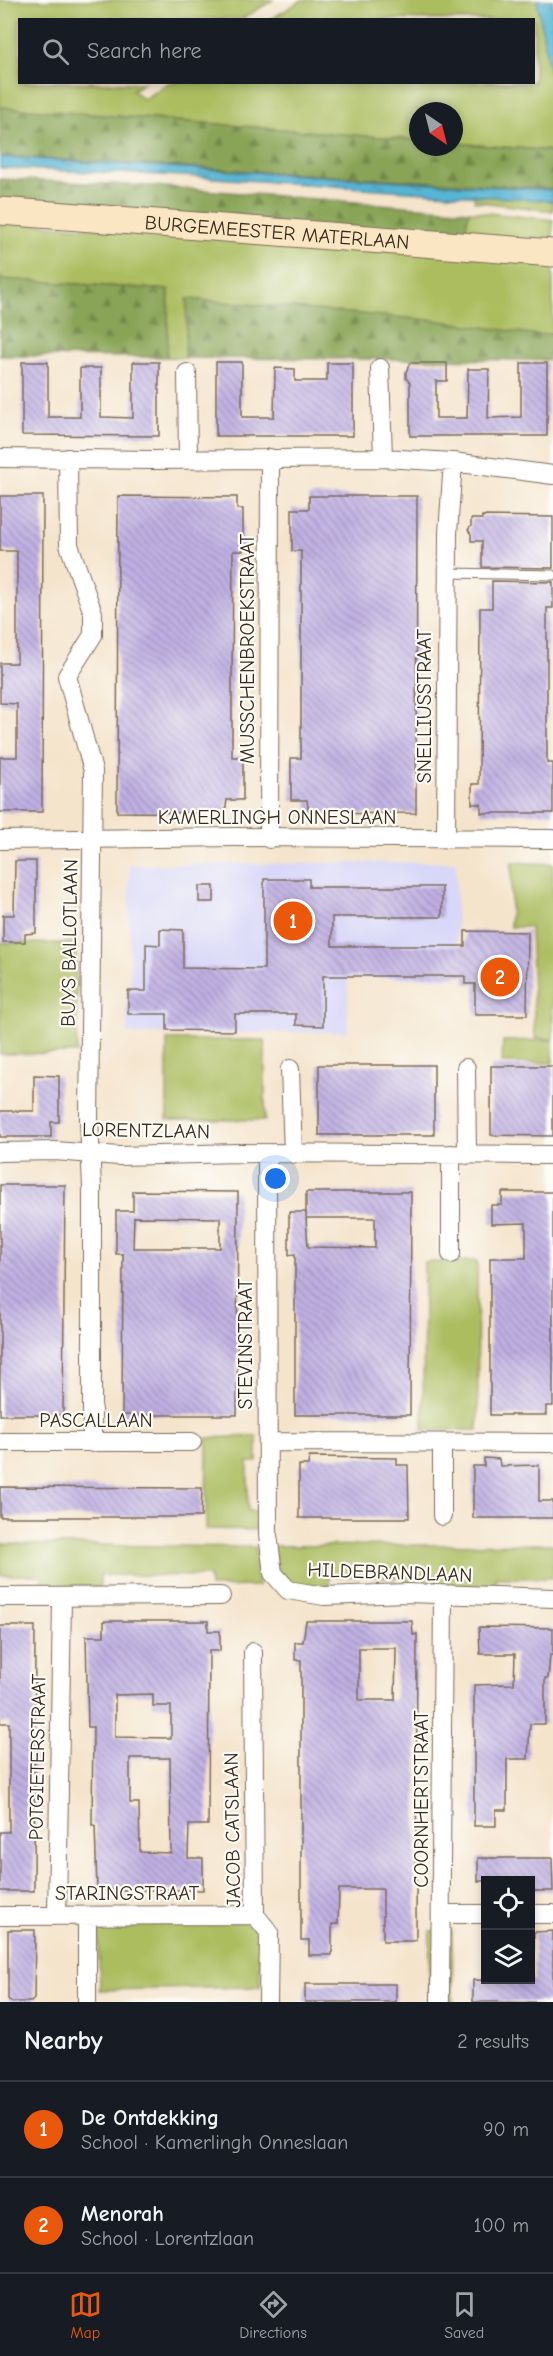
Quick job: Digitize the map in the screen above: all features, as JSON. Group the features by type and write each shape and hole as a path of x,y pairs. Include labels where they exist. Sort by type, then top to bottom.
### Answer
{"main road":[{"name":"BURGEMEESTER MATERLAAN","path":"0,211 553,253"}],"street":[{"path":"380,368 383,458"},
{"path":"187,373 188,460"},
{"path":"0,458 188,460 383,458 453,462 553,475"},
{"name":"BUYS BALLOTLAAN","path":"69,458 69,545 93,614 93,635 67,676 93,771 94,840 90,947 92,1443"},
{"name":"MUSSCHENBROEKSTRAAT","path":"269,839 270,458"},
{"name":"SNELLIUSSTRAAT","path":"446,839 447,573 453,462"},
{"name":"KAMERLINGH ONNESLAAN","path":"0,840 553,839"},
{"path":"451,1254 466,1068"},
{"path":"290,1069 293,1154"},
{"name":"LORENTZLAAN","path":"0,1152 55,1151 119,1156 553,1155"},
{"name":"STEVINSTRAAT","path":"267,1154 268,1535"},
{"name":"PASCALLAAN","path":"0,1442 192,1442"},
{"path":"268,1442 553,1443"},
{"path":"442,1443 442,1516"},
{"name":"HILDEBRANDLAAN","path":"268,1535 273,1574 288,1590 324,1596 407,1593 553,1598"},
{"path":"0,1597 62,1599 221,1596"},
{"name":"COORNHERTSTRAAT","path":"441,2002 443,1596"},
{"name":"POTGIETERSTRAAT","path":"57,1916 62,1599"},
{"name":"JACOB CATSLAAN","path":"252,1652 255,1915 269,1932 268,2002"},
{"path":"443,1914 481,1914"},
{"path":"535,1914 553,1914"},
{"name":"STARINGSTRAAT","path":"0,1916 255,1915"},
{"path":"87,1916 87,2002"}],"lane":[{"path":"447,573 553,575"}],"shaded area":[{"path":"456,862 457,978 348,978 348,1032 127,1034 127,987 130,987 129,865"}],"green space":[{"path":"0,0 273,0 244,18 18,18 18,84 142,84 132,90 144,99 167,84 535,84 535,18 273,18 302,0 537,0 553,91 553,151 463,144 463,102 409,102 409,139 0,107"},
{"path":"0,107 409,139 409,156 463,156 463,144 553,151 553,189 0,156"},
{"path":"0,179 153,186 469,211 464,237 0,200"},
{"path":"475,195 553,200 553,211 474,201"},
{"path":"469,211 553,220 553,244 464,237"},
{"path":"0,221 553,262 553,334 537,335 440,321 188,299 185,358 167,357 169,290 0,279"},
{"path":"0,279 169,290 167,357 0,356"},
{"path":"187,299 440,321 537,335 553,334 553,360 185,358"},
{"path":"512,862 553,864 553,1039 535,1038 530,927 510,927"},
{"path":"0,943 76,943 77,1053 0,1054"},
{"path":"167,1040 265,1040 265,1120 167,1120"},
{"path":"553,1040 553,1063 502,1063 503,1041"},
{"path":"477,1261 478,1430 423,1430 424,1262"},
{"path":"257,1436 257,1462 248,1462 248,1511 256,1511 256,1530 206,1529 207,1438"},
{"path":"0,1544 256,1547 258,1586 210,1587 209,1576 100,1575 100,1587 41,1587 42,1575 0,1575"},
{"path":"553,1544 553,1578 496,1578 496,1587 406,1586 406,1578 329,1576 329,1586 282,1585 272,1546"},
{"path":"250,1921 260,1931 260,1987 100,1990 98,1922"},
{"path":"430,1931 452,1931 453,2002 429,2002"}],"water":[{"path":"537,0 553,0 553,91"},
{"path":"0,157 553,190 553,201 184,176 0,168"}],"building":[{"path":"22,362 48,362 48,417 80,417 80,368 101,368 101,417 133,418 133,362 159,362 159,436 22,435"},
{"path":"216,362 242,362 242,417 274,417 275,368 295,369 295,381 327,381 327,363 353,363 353,436 216,436"},
{"path":"410,363 447,363 447,381 436,381 436,418 467,418 468,369 489,369 488,418 521,417 521,363 547,363 547,436 410,436 410,383 406,378 406,372"},
{"path":"0,496 43,496 42,812 0,812 0,757 17,757 17,704 0,703 0,663 17,663 17,551 0,551"},
{"path":"118,496 237,497 237,509 243,509 243,551 233,551 232,757 243,757 243,800 227,800 225,813 117,812"},
{"path":"309,496 417,496 416,813 309,814 307,800 291,800 291,758 301,758 301,551 292,551 292,509 309,509"},
{"path":"482,516 553,517 553,568 482,567 482,541 471,541 471,534 468,530 471,526 471,519 482,519"},
{"path":"492,581 553,582 553,608 547,608 547,763 553,763 553,813 481,813 481,804 472,804 472,784 479,784 480,608 492,608"},
{"path":"15,861 36,861 36,933 25,934 25,942 3,942 3,915 14,915"},
{"path":"264,879 309,879 309,887 442,887 442,917 332,917 332,946 465,946 465,931 528,932 527,1015 475,1015 475,984 465,984 465,976 323,976 323,1026 296,1025 296,1014 235,1014 235,1031 167,1030 167,1014 128,1014 128,991 146,991 146,944 160,945 160,929 183,930 183,968 264,969"},
{"path":"199,886 214,886 214,902 199,902"},
{"path":"319,1065 434,1065 434,1135 319,1135"},
{"path":"491,1066 553,1066 553,1136 491,1135"},
{"path":"34,1075 59,1076 59,1122 51,1122 51,1137 0,1137 0,1111 34,1111"},
{"path":"0,1185 65,1185 63,1415 0,1415"},
{"path":"133,1191 238,1192 237,1415 122,1415 123,1254 116,1254 116,1211 133,1211","holes":["134,1217 220,1218 220,1248 133,1248"]},
{"path":"306,1192 411,1192 410,1415 295,1415 295,1254 289,1255 289,1212 306,1212","holes":["306,1218 375,1218 375,1248 308,1247"]},
{"path":"502,1192 553,1192 553,1406 546,1406 546,1415 490,1415 490,1258 526,1258 526,1223 491,1224 491,1205 502,1205"},
{"path":"309,1457 397,1458 397,1465 408,1465 409,1518 299,1518 299,1465 308,1465"},
{"path":"484,1458 499,1459 500,1466 539,1465 539,1501 553,1501 553,1518 473,1518 473,1466 484,1466"},
{"path":"0,1487 202,1488 201,1517 0,1517"},
{"path":"104,1621 208,1621 208,1631 220,1631 220,1651 209,1651 208,1825 189,1825 188,1858 203,1858 203,1890 97,1890 95,1825 92,1825 93,1727 88,1727 86,1636 104,1636","holes":["153,1694 153,1706 171,1706 171,1738 115,1737 115,1695","130,1758 170,1758 171,1853 140,1852 139,1803 130,1803"]},
{"path":"306,1621 412,1621 413,1635 417,1634 416,1940 383,1941 383,1889 339,1889 338,1924 332,1924 332,1955 309,1955 309,1940 301,1940 301,1660 295,1660 295,1642 303,1642","holes":["359,1648 396,1648 395,1700 359,1700"]},
{"path":"0,1626 35,1626 34,1891 0,1891 0,1832 9,1832 9,1723 0,1723"},
{"path":"479,1627 553,1628 553,1655 550,1655 548,1678 545,1678 545,1724 530,1724 528,1759 507,1759 507,1810 496,1810 496,1826 474,1826 474,1685 514,1684 515,1654 480,1654"},
{"path":"478,1858 552,1858 553,1891 535,1891 535,1876 481,1876 481,1881 478,1881"},
{"path":"8,1930 35,1930 34,1999 31,2002 11,2002 8,1999"},
{"path":"553,1931 553,2002 473,2002 473,1980 481,1980 481,1984 535,1984 535,1932"},
{"path":"305,1984 396,1984 396,2002 305,2002"}],"place":[{"name":"De Ontdekking","path":"293,921"},
{"name":"Menorah","path":"500,977"}]}
